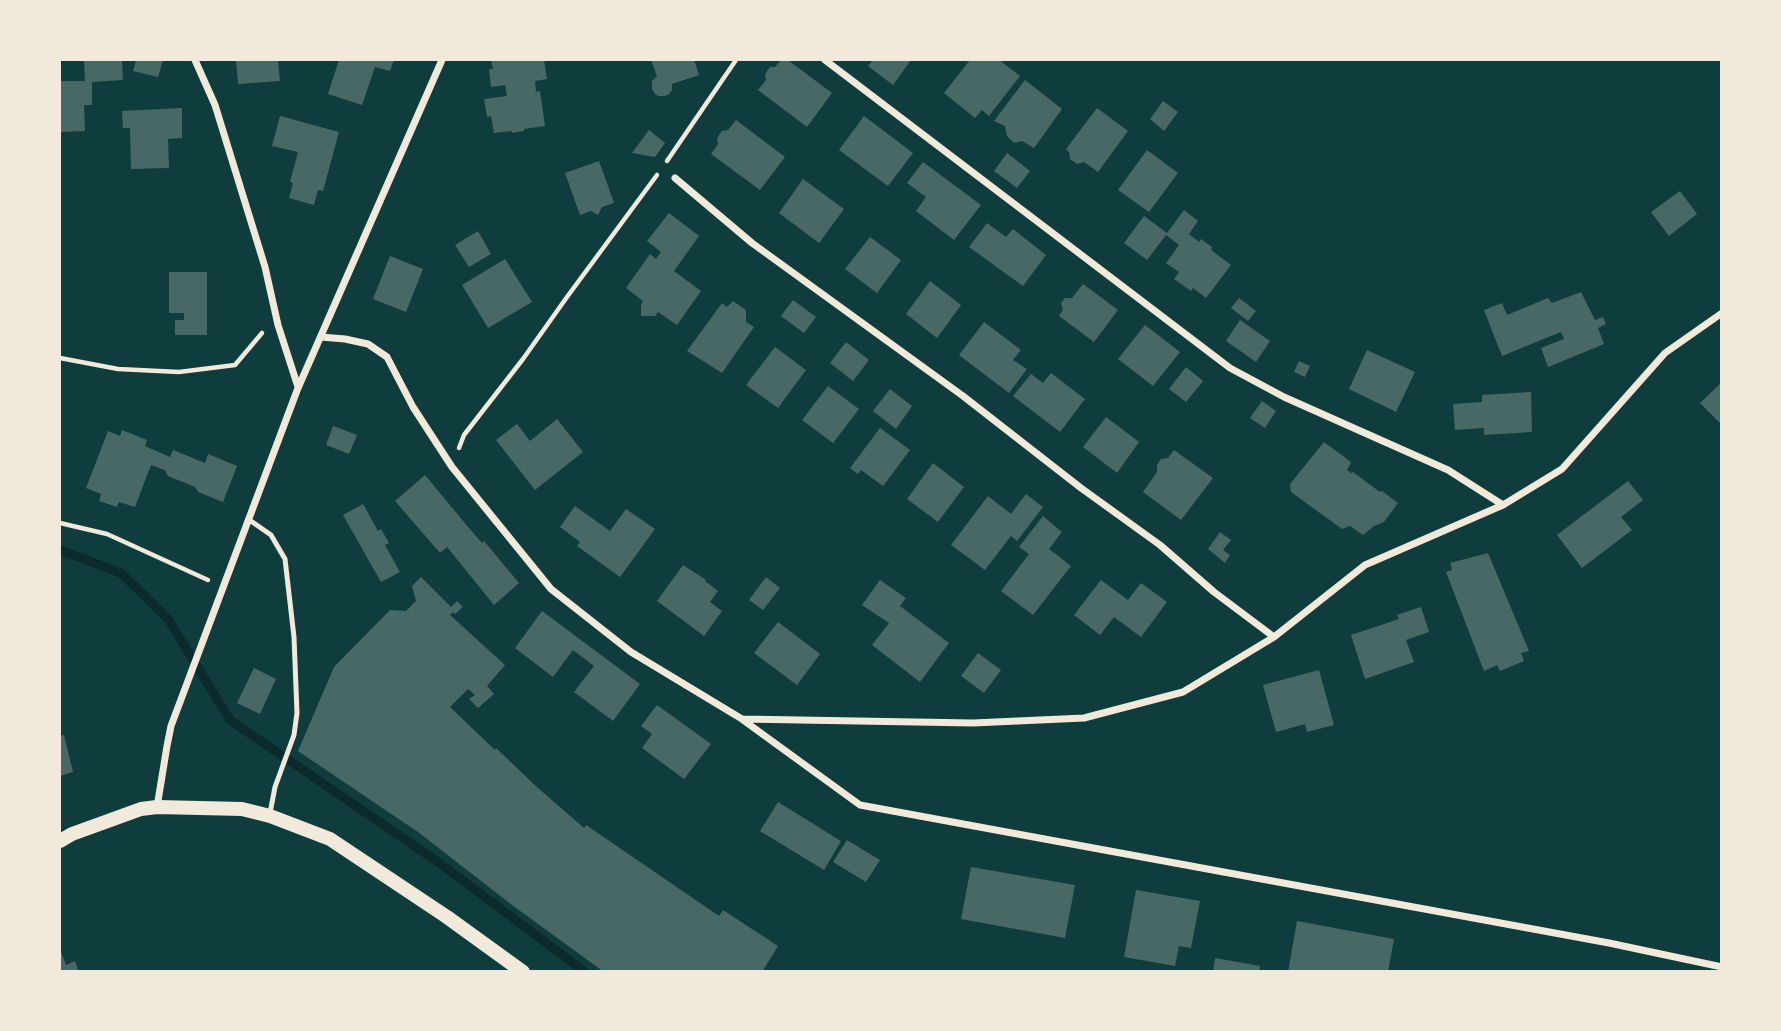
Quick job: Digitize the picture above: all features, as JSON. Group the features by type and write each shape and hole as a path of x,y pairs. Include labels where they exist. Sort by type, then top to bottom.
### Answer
{"main road":[{"path":"60,841 72,834 141,809 242,809 330,839 523,971"}],"street":[{"path":"195,60 215,105 265,267 278,325 298,388"},
{"path":"158,807 171,726 248,519 298,388 442,60"},
{"path":"825,60 1230,368 1284,397 1448,470 1503,505"},
{"path":"675,178 752,243 1160,545 1214,592 1274,636"},
{"path":"742,719 973,723 1084,718 1183,692 1274,636 1365,565 1503,505 1562,469 1665,353 1721,313"},
{"path":"321,337 368,344 387,357 413,407 452,467 551,589 631,652 742,719 860,805 1609,943 1721,967"}],"lane":[{"path":"248,519 271,535 285,559 294,637 297,713 294,735 279,774 270,817"}],"path":[{"path":"452,467 464,435 661,171 736,60"},
{"path":"60,358 118,369 178,372 235,365 264,331 278,325"},
{"path":"60,523 107,534 223,586"}],"building":[{"path":"84,60 122,60 123,80 92,82 92,105 84,105 85,131 60,132 60,81 85,81"},
{"path":"136,60 163,60 158,77 133,71"},
{"path":"236,60 278,60 280,81 238,84"},
{"path":"339,60 394,60 390,71 375,67 362,105 328,94"},
{"path":"491,60 544,60 547,79 535,81 536,92 540,91 545,126 512,133 494,133 491,116 487,117 484,99 507,96 505,85 491,87"},
{"path":"651,60 694,60 699,75 672,84 669,94 658,96 652,89 652,81 657,76"},
{"path":"781,60 788,60 832,93 807,127 758,90 766,80 765,74 770,67 775,67"},
{"path":"873,60 911,60 893,85 868,66"},
{"path":"970,60 999,60 1020,76 989,116 982,110 975,118 944,93"},
{"path":"1025,80 1062,109 1034,148 1022,141 1014,143 1007,136 1005,126 994,121"},
{"path":"1163,101 1178,112 1164,131 1150,119"},
{"path":"182,108 182,138 168,139 169,168 131,169 130,128 123,128 122,111"},
{"path":"1097,108 1128,131 1098,172 1084,162 1077,164 1070,159 1066,149"},
{"path":"280,116 339,132 323,191 318,190 314,205 289,198 298,152 272,146"},
{"path":"864,116 913,153 888,186 839,150"},
{"path":"736,120 785,157 760,190 711,154 722,131 728,130"},
{"path":"649,130 665,143 655,157 632,153"},
{"path":"1147,150 1178,173 1149,212 1118,190"},
{"path":"1007,153 1030,171 1017,188 994,171"},
{"path":"599,161 614,203 602,207 598,215 591,211 580,215 565,173"},
{"path":"923,162 981,205 954,240 916,211 926,197 907,183"},
{"path":"803,179 844,209 819,243 779,213"},
{"path":"1680,191 1697,214 1669,236 1651,212"},
{"path":"1184,210 1198,221 1189,234 1212,247 1211,250 1231,265 1206,298 1174,279 1179,272 1166,263 1179,245 1166,235 1147,260 1124,243 1144,216 1167,233"},
{"path":"669,213 699,236 674,271 701,291 677,325 658,312 655,316 641,316 643,301 626,288 650,254 656,259 661,252 647,241"},
{"path":"987,223 1006,237 1013,229 1046,255 1023,286 969,247"},
{"path":"478,231 491,254 469,267 455,245"},
{"path":"870,237 901,260 877,293 845,269"},
{"path":"390,256 423,269 406,312 373,299"},
{"path":"505,259 532,302 488,328 462,285"},
{"path":"169,272 207,272 207,335 175,335 175,320 184,320 184,313 169,313"},
{"path":"930,281 961,305 937,338 906,314"},
{"path":"1083,284 1118,310 1094,342 1059,316 1063,310 1061,303 1065,298 1072,298"},
{"path":"1581,292 1595,320 1603,317 1606,324 1598,328 1604,344 1548,367 1541,348 1564,339 1561,332 1502,356 1484,310 1502,303 1507,315 1548,298 1552,303"},
{"path":"1239,298 1256,311 1248,321 1231,308"},
{"path":"793,300 816,317 804,333 781,316"},
{"path":"733,301 746,310 746,322 754,327 722,373 687,351 722,303 727,307"},
{"path":"1240,320 1270,341 1256,362 1226,341"},
{"path":"984,322 1021,350 1013,360 1027,369 1009,393 959,355"},
{"path":"1145,325 1180,352 1153,386 1118,359"},
{"path":"846,342 869,360 853,381 830,363"},
{"path":"775,347 806,370 778,408 746,385"},
{"path":"1367,350 1415,372 1396,412 1349,389"},
{"path":"1299,361 1310,366 1305,377 1294,372"},
{"path":"1186,367 1203,381 1186,402 1169,389"},
{"path":"1051,373 1085,399 1060,432 1013,396 1031,374 1043,383"},
{"path":"1722,382 1722,425 1700,403"},
{"path":"828,386 859,409 833,443 802,420"},
{"path":"890,389 912,406 896,429 873,411"},
{"path":"1531,392 1532,432 1484,435 1484,428 1455,430 1453,404 1482,402 1482,395"},
{"path":"1262,401 1276,411 1265,428 1250,418"},
{"path":"1106,417 1139,442 1117,473 1083,447"},
{"path":"557,419 583,452 535,490 496,440 517,424 530,441"},
{"path":"333,426 357,435 349,454 326,445"},
{"path":"880,428 910,450 883,486 861,470 858,474 850,468"},
{"path":"122,430 147,440 145,446 170,457 173,450 205,463 208,454 237,466 223,502 198,492 195,487 168,476 165,470 151,465 135,507 119,502 117,507 99,501 101,494 86,488 108,431 120,436"},
{"path":"1324,442 1351,462 1347,470 1398,503 1384,522 1363,535 1350,526 1342,529 1291,492 1290,484"},
{"path":"1174,450 1213,478 1181,520 1143,492 1157,472 1161,459 1168,458"},
{"path":"933,463 964,487 938,522 907,499"},
{"path":"425,475 519,583 494,605 447,547 440,553 395,501"},
{"path":"1628,481 1643,500 1621,517 1632,530 1582,568 1557,535"},
{"path":"1026,494 1043,507 1017,541 1011,536 985,570 951,545 988,496 1011,514"},
{"path":"363,504 378,531 381,529 389,543 385,545 400,572 381,582 343,515"},
{"path":"575,506 610,531 626,509 655,529 620,577 577,546 580,542 560,527"},
{"path":"1043,516 1062,532 1049,549 1071,566 1033,615 1001,591 1029,554 1019,547"},
{"path":"1220,532 1231,540 1223,550 1230,555 1225,563 1208,549"},
{"path":"1488,553 1529,651 1521,653 1524,661 1500,671 1497,665 1484,671 1446,572 1452,570 1450,563"},
{"path":"683,565 718,591 710,602 722,611 704,636 657,601"},
{"path":"421,577 451,607 457,601 463,607 450,615 505,665 487,686 494,694 478,708 469,699 475,695 468,689 450,707 584,828 586,825 719,916 723,910 778,946 762,972 604,972 418,832 298,751 334,667 390,610 406,611 416,601 412,586"},
{"path":"766,577 780,588 763,610 749,600"},
{"path":"880,580 906,598 900,606 949,643 920,682 872,645 889,623 862,605"},
{"path":"1101,580 1128,600 1141,583 1167,602 1141,637 1114,617 1100,635 1074,615"},
{"path":"1421,607 1429,632 1406,640 1414,662 1365,679 1351,635 1399,619 1397,615"},
{"path":"542,611 640,684 613,721 574,692 594,666 573,650 553,677 515,648"},
{"path":"778,622 820,654 797,685 754,653"},
{"path":"978,653 1001,670 984,693 961,676"},
{"path":"254,668 276,679 260,714 237,703"},
{"path":"1319,670 1334,725 1307,732 1305,724 1276,732 1263,685"},
{"path":"657,705 711,744 684,779 642,748 652,734 641,726"},
{"path":"64,735 73,772 60,776 60,736"},
{"path":"778,802 841,841 824,870 760,831"},
{"path":"847,840 880,860 866,882 833,862"},
{"path":"971,867 1075,885 1065,938 961,919"},
{"path":"1136,890 1200,901 1191,948 1179,946 1175,966 1124,957"},
{"path":"1297,921 1394,939 1388,972 1288,972"},
{"path":"60,949 66,965 75,961 79,972 60,972"},
{"path":"1215,958 1260,966 1259,972 1213,972"}],"waterway":[{"path":"60,550 121,573 168,619 230,720 438,862 585,972"}]}
